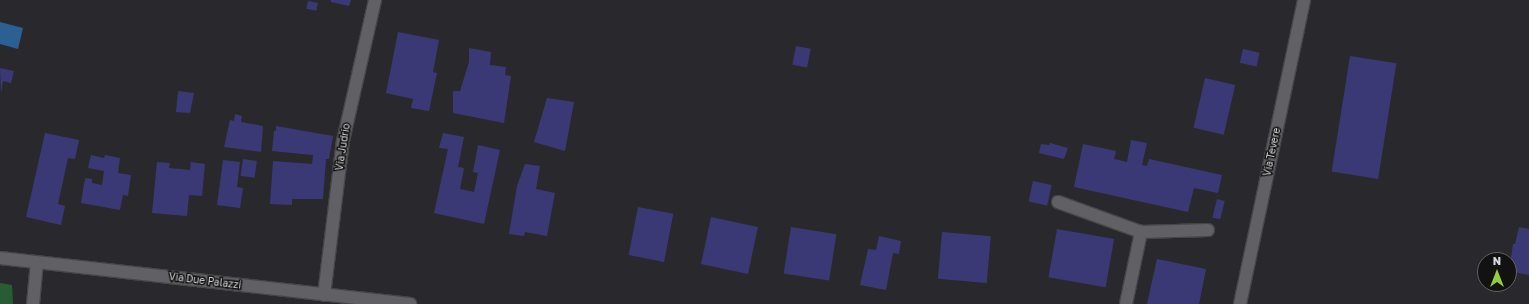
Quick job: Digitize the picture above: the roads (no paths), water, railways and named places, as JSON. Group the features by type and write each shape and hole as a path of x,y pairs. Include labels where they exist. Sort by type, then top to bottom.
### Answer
{"street":[{"name":"Via Judrio","path":"324,295 343,140 375,0"},
{"name":"Via Tevere","path":"1240,304 1304,0"},
{"path":"1058,202 1140,232 1208,230"},
{"path":"1126,304 1140,232"},
{"name":"Via Due Palazzi","path":"0,258 410,304"},
{"path":"33,304 37,262"}],"water":[{"path":"0,22 23,28 18,49 0,44"}]}
